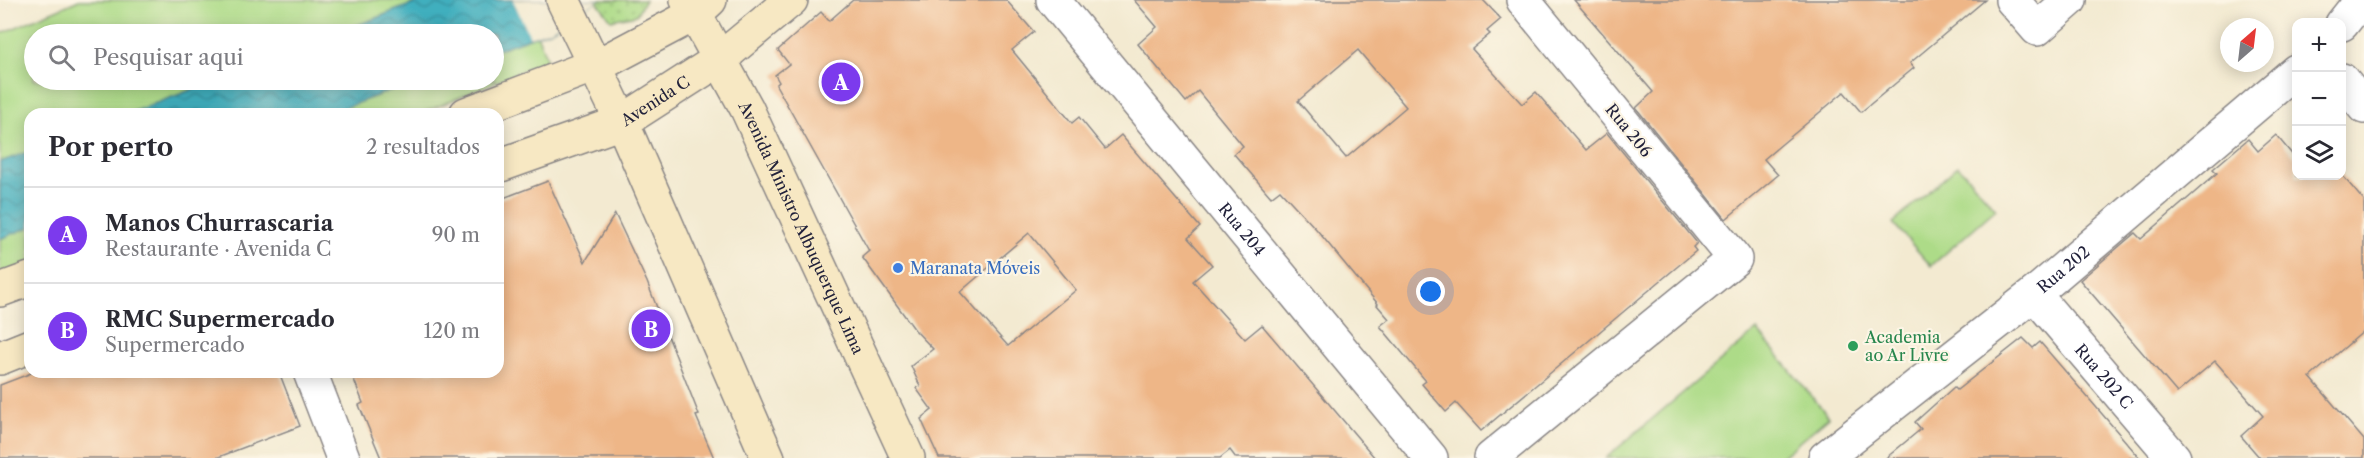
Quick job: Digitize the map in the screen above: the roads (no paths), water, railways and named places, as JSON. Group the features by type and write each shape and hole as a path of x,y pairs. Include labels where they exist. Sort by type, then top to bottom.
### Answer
{"street":[{"name":"Avenida C","path":"504,164 622,122 720,59 791,0"},
{"name":"Rua 204","path":"1053,0 1431,458"},
{"name":"Rua 206","path":"1491,458 1735,259 1523,0"},
{"path":"2012,0 2037,29 2070,0"},
{"path":"2346,19 2361,0"},
{"name":"Avenida Ministro Albuquerque Lima","path":"697,5 720,59 747,109 908,458"},
{"path":"482,108 595,65 697,5"},
{"path":"567,8 622,122 768,458"},
{"name":"Rua 202","path":"1825,458 2034,294 2295,72"},
{"path":"2346,85 2364,107"},
{"path":"0,290 24,281"},
{"name":"Rua 202 C","path":"2034,294 2175,458"},
{"path":"0,358 24,348"},
{"path":"312,378 343,458"}],"water":[{"path":"422,0 598,0 551,30 504,47 504,24 361,24"},
{"path":"191,90 392,90 344,108 143,108"},
{"path":"24,153 24,229 0,239 0,162"}],"place":[{"name":"Manos Churrascaria","path":"841,82"},
{"name":"Maranata Móveis","path":"898,268"},
{"name":"RMC Supermercado","path":"651,329"},
{"name":"Academia ao Ar Livre","path":"1853,346"}]}
